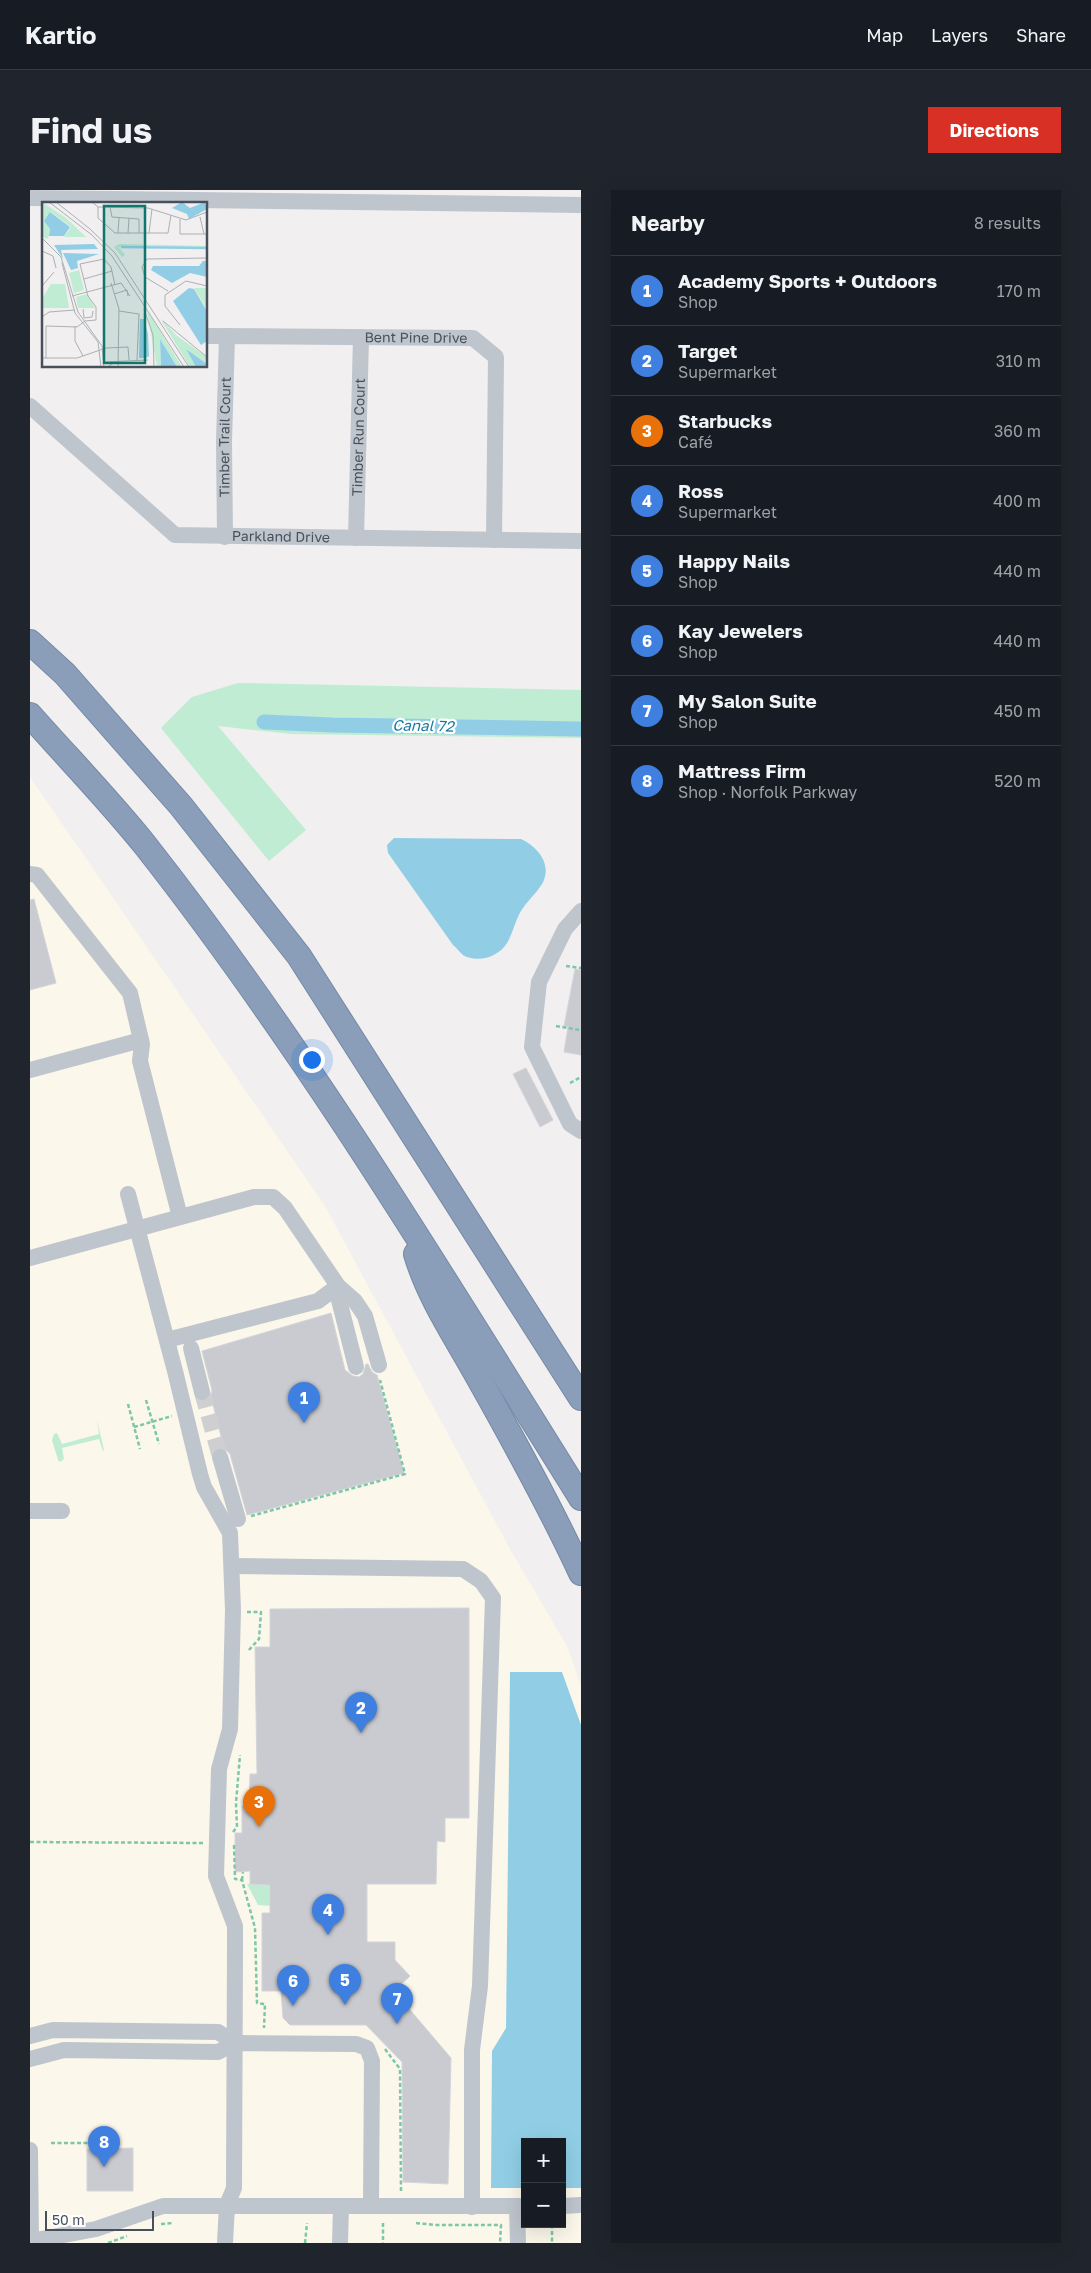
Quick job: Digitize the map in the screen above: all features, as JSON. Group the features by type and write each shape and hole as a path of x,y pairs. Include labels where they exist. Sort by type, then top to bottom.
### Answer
{"highway":[{"path":"30,642 64,674 180,806 299,956 581,1398"},
{"path":"30,715 144,844 273,1018 403,1215 581,1498"},
{"path":"403,1215 428,1286 558,1523 581,1573"}],"street":[{"path":"30,198 121,201 220,195 581,205"},
{"name":"Bent Pine Drive","path":"208,336 473,338 496,357 494,540"},
{"name":"Timber Trail Court","path":"225,537 224,442 227,336"},
{"name":"Timber Run Court","path":"356,538 361,337"},
{"name":"Parkland Drive","path":"30,406 175,535 581,541"},
{"path":"30,874 38,876 130,992 141,1040 140,1061 180,1217"},
{"path":"581,911 565,929 539,982 532,1047 570,1124 581,1131"},
{"path":"30,1070 141,1040"},
{"path":"128,1194 167,1340 195,1405"},
{"path":"30,1258 254,1197 273,1197 285,1208 338,1286 355,1301 366,1316 379,1365"},
{"path":"167,1340 318,1301 338,1286"},
{"path":"338,1286 339,1300 356,1367"},
{"path":"191,1348 204,1488 230,1533 232,1566 233,1610 230,1729 218,1769 216,1876 234,1926 234,2188 228,2206 225,2243"},
{"path":"220,1457 239,1520"},
{"path":"30,1511 62,1510"},
{"path":"232,1566 463,1570 482,1581 492,1598 480,1986 472,2050 472,2207"},
{"path":"30,2036 53,2030 218,2032 234,2044"},
{"path":"30,2059 64,2050 218,2052 234,2044 356,2044 367,2048 372,2061 371,2206"},
{"path":"30,2150 31,2242 96,2229 163,2206 228,2206 341,2214 371,2206 400,2215 472,2207 521,2207 518,2243"},
{"path":"566,2206 581,2205"},
{"path":"340,2243 341,2214"}],"path":[{"path":"566,966 581,968"},
{"path":"556,1026 580,1030"},
{"path":"570,1083 581,1078"},
{"path":"239,1520 405,1474 378,1372 379,1365"},
{"path":"146,1400 159,1444"},
{"path":"128,1404 140,1448"},
{"path":"134,1427 195,1405"},
{"path":"244,1656 259,1639 261,1612 247,1612 248,1609"},
{"path":"240,1752 236,1803 237,1827 233,1831 234,1879 242,1880"},
{"path":"30,1842 217,1843 225,1847 234,1848"},
{"path":"243,1872 242,1880 255,1928 257,2003 265,2004 264,2032"},
{"path":"382,2046 400,2069 400,2215"},
{"path":"51,2143 110,2143 110,2148"},
{"path":"298,2223 307,2223 341,2214"},
{"path":"375,2222 383,2222 400,2215 501,2225 500,2243"},
{"path":"383,2222 383,2243"},
{"path":"155,2226 182,2223"},
{"path":"306,2243 307,2223"},
{"path":"108,2243 120,2240 132,2233"}],"shaded area":[{"path":"30,777 325,1206 510,1549 568,1648 581,1686 581,2243 30,2243"}],"green space":[{"path":"238,683 581,690 581,738 291,734 218,726 306,830 269,861 161,728 192,697"},
{"path":"97,1420 104,1450 99,1439 62,1448 64,1459 60,1462 52,1440 54,1434 57,1433 62,1444 99,1434"},
{"path":"247,1884 270,1885 270,1906 258,1905"}],"water":[{"path":"394,838 521,839 533,847 542,857 546,870 545,877 540,888 521,911 504,948 490,957 478,959 467,957 461,954 453,945 388,853 387,845"},
{"path":"510,1672 562,1672 581,1725 581,2188 566,2188 566,2138 521,2138 521,2188 491,2188 492,2051 506,2028"}],"building":[{"path":"34,899 56,983 30,990 30,900"},
{"path":"575,969 581,970 581,1055 564,1052 568,1027 564,1026"},
{"path":"526,1068 553,1120 540,1127 513,1074"},
{"path":"331,1313 345,1370 353,1376 359,1377 363,1374 366,1364 368,1364 372,1372 377,1375 404,1473 247,1515 230,1454 224,1448 202,1351"},
{"path":"469,1608 469,1818 445,1818 445,1842 437,1841 436,1884 367,1884 367,1942 395,1942 395,1960 410,1976 394,1991 451,2058 448,2184 403,2182 402,2062 366,2025 290,2025 283,2018 281,1991 262,1991 262,1913 270,1913 270,1885 250,1884 250,1871 235,1872 235,1833 242,1833 242,1806 249,1806 250,1774 257,1774 255,1647 270,1647 270,1609"},
{"path":"133,2148 133,2191 87,2191 87,2149"}],"waterway":[{"name":"Canal 72","path":"264,722 581,729"}],"tunnel":[{"path":"202,1392 220,1457"}],"place":[{"name":"Academy Sports + Outdoors","path":"304,1423"},
{"name":"Target","path":"361,1733"},
{"name":"Starbucks","path":"259,1827"},
{"name":"Ross","path":"328,1935"},
{"name":"Happy Nails","path":"345,2005"},
{"name":"Kay Jewelers","path":"293,2006"},
{"name":"My Salon Suite","path":"397,2024"},
{"name":"Mattress Firm","path":"104,2167"}]}
